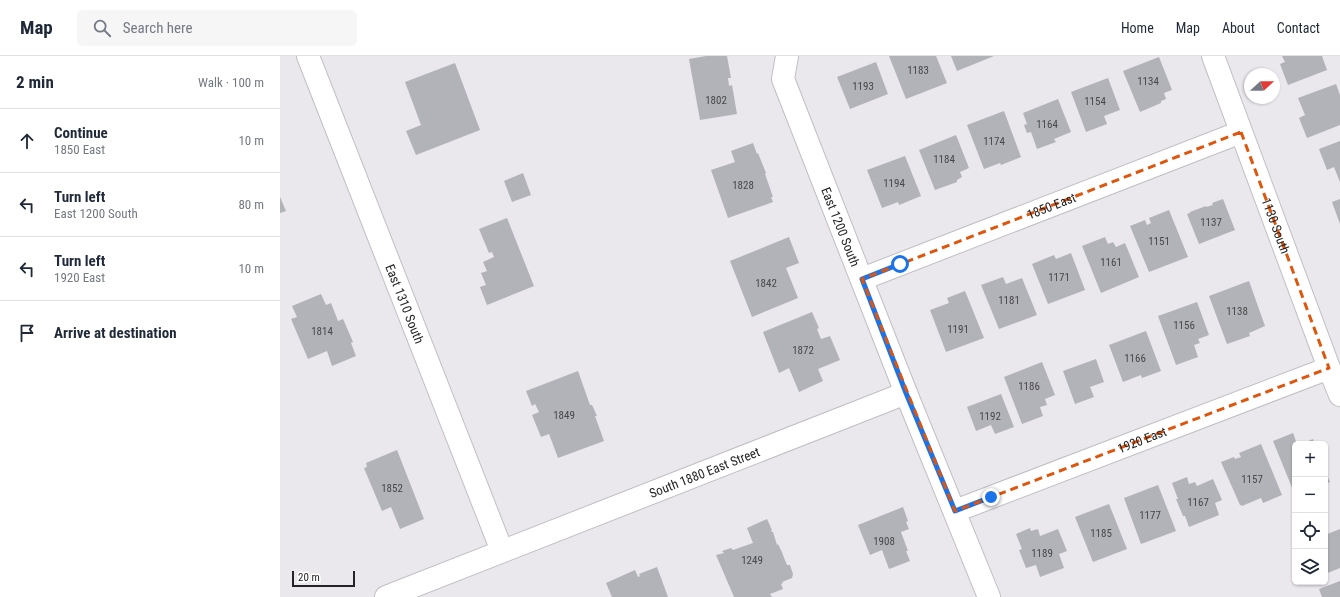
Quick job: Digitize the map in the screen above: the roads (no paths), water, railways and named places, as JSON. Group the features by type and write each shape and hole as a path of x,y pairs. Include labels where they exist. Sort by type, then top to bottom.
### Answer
{"street":[{"name":"East 1310 South","path":"308,56 502,551"},
{"name":"East 1200 South","path":"787,56 782,79 906,393 989,597"},
{"name":"1130 South","path":"1214,56 1241,132 1340,394"},
{"name":"1850 East","path":"862,279 1241,132"},
{"name":"1920 East","path":"955,511 1329,368"},
{"name":"South 1880 East Street","path":"386,597 906,393"}]}
